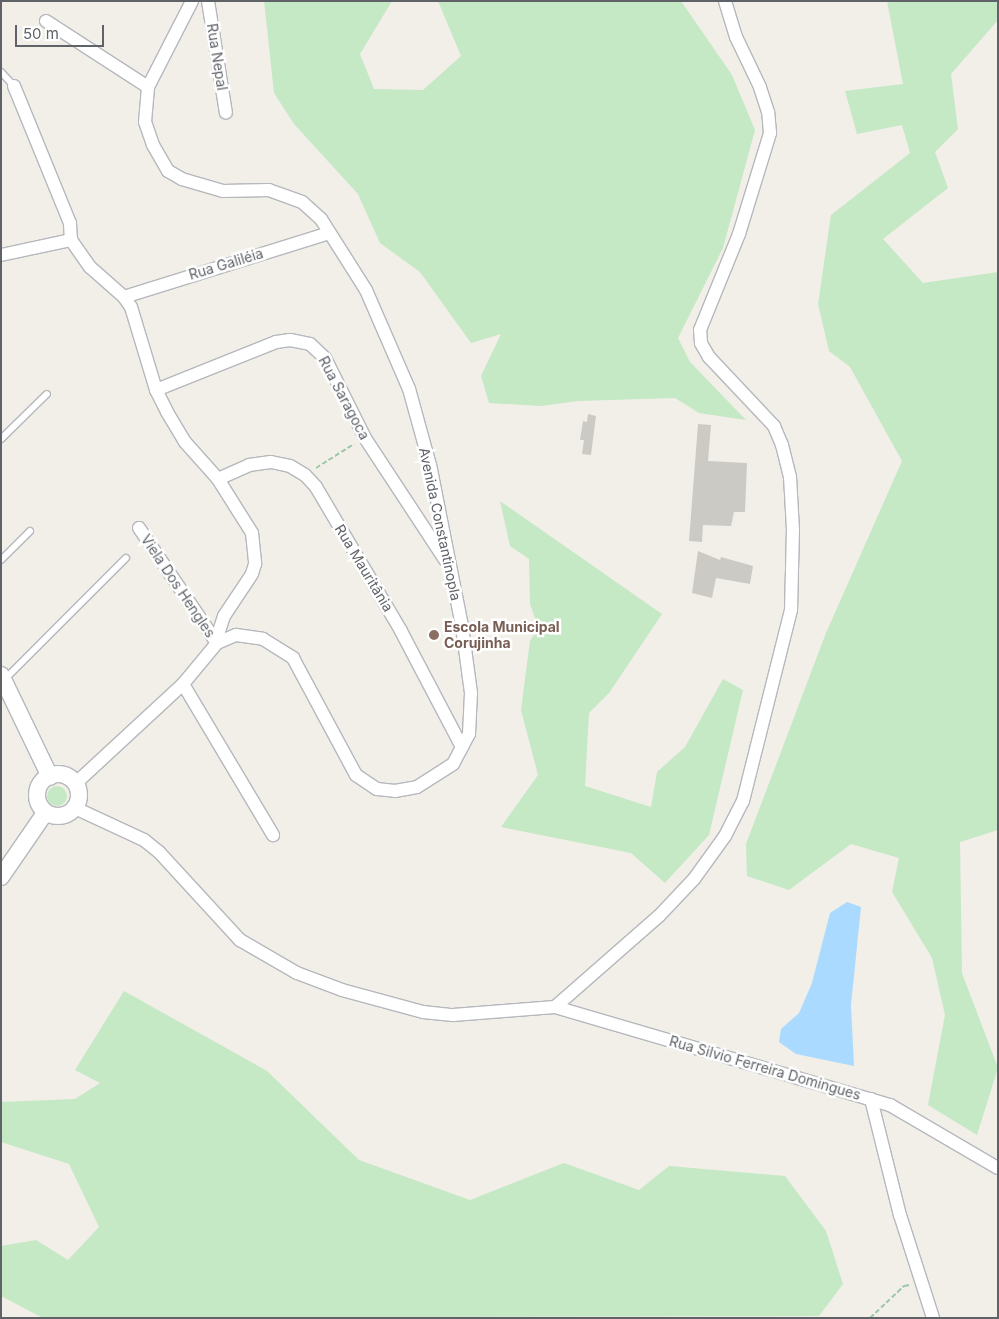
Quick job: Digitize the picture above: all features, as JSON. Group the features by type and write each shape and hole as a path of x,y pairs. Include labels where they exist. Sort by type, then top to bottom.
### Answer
{"street":[{"name":"Avenida Constantinopla","path":"192,1 148,87 144,122 153,145 168,171 182,179 223,191 269,190 293,198 312,209 366,290 409,389 430,465 462,626 471,693 469,734 453,764 417,787 395,791 377,789 356,774 289,655 263,639 246,635 217,642"},
{"name":"Rua Nepal","path":"208,1 226,113"},
{"path":"75,808 144,840 159,852 240,940 297,973 342,990 424,1012 481,1014 556,1006 659,916 694,879 725,836 742,801 791,610 794,530 790,478 782,445 774,426 709,356 701,343 700,330 739,234 770,134 768,112 760,87 736,37 724,1"},
{"path":"46,22 148,87"},
{"path":"14,86 70,223 71,240 90,267 124,297 136,319 156,390 185,442 218,479 252,533 255,564 246,584 224,616 217,642 183,684 76,784"},
{"name":"Rua Galiléia","path":"124,297 329,233"},
{"path":"1,255 71,240"},
{"name":"Rua Saragoca","path":"156,390 276,342 300,341 310,344 325,358 365,438 449,566"},
{"name":"Rua Mauritânia","path":"218,479 250,465 271,462 290,466 305,475 316,487 402,631 462,747"},
{"name":"Viela Dos Hengles","path":"139,528 217,642"},
{"path":"3,677 50,777"},
{"path":"183,684 273,835"},
{"path":"61,774 76,784 80,795 75,808 63,817 45,813 38,802 37,792 42,781 61,774"},
{"path":"1,876 45,813"},
{"name":"Rua Silvio Ferreira Domingues","path":"556,1006 871,1099 900,1215 933,1318"},
{"path":"871,1099 915,1117 998,1168"}],"lane":[{"path":"1,72 14,86"},
{"path":"1,439 47,394"},
{"path":"1,560 30,531"},
{"path":"3,677 126,558"}],"path":[{"path":"305,475 365,438"},
{"path":"870,1318 904,1286 923,1282"}],"green space":[{"path":"264,1 392,1 360,54 374,89 423,90 461,56 438,1 681,1 732,75 755,130 723,248 678,338 690,362 746,420 699,413 675,398 578,401 541,406 489,403 481,376 501,334 471,343 420,272 380,243 358,194 294,124 274,93"},
{"path":"887,1 998,1 998,20 951,74 958,129 935,152 948,188 883,239 923,283 998,272 998,830 960,842 962,973 998,1068 977,1135 928,1105 945,1015 932,958 892,892 899,858 851,844 789,890 747,876 746,844 826,633 902,461 850,367 829,351 818,304 831,215 910,153 902,125 857,134 845,91 903,84"},
{"path":"500,501 662,614 609,693 589,713 585,786 651,807 657,772 685,747 723,679 743,690 709,835 665,883 631,853 501,827 538,775 521,710 530,641 538,627 530,604 529,559 510,546"},
{"path":"57,786 64,789 67,796 64,803 57,806 50,803 47,796 50,789"},
{"path":"124,991 267,1071 359,1160 470,1200 564,1163 639,1190 669,1166 785,1176 826,1231 843,1284 819,1316 43,1318 1,1296 1,1246 36,1240 68,1260 99,1227 69,1164 1,1142 1,1102 75,1099 100,1083 75,1070"}],"water":[{"path":"847,902 861,907 851,1005 854,1066 796,1054 779,1042 781,1029 799,1013 812,983 830,913"}],"building":[{"path":"588,414 596,416 591,455 582,454 584,440 580,440 583,421 587,422"},
{"path":"698,424 711,425 708,461 747,463 745,512 734,512 731,526 703,525 702,542 689,541"},
{"path":"698,551 720,560 721,557 753,566 750,584 716,578 712,598 692,593"}],"place":[{"name":"Escola Municipal Corujinha","path":"434,635"}]}
